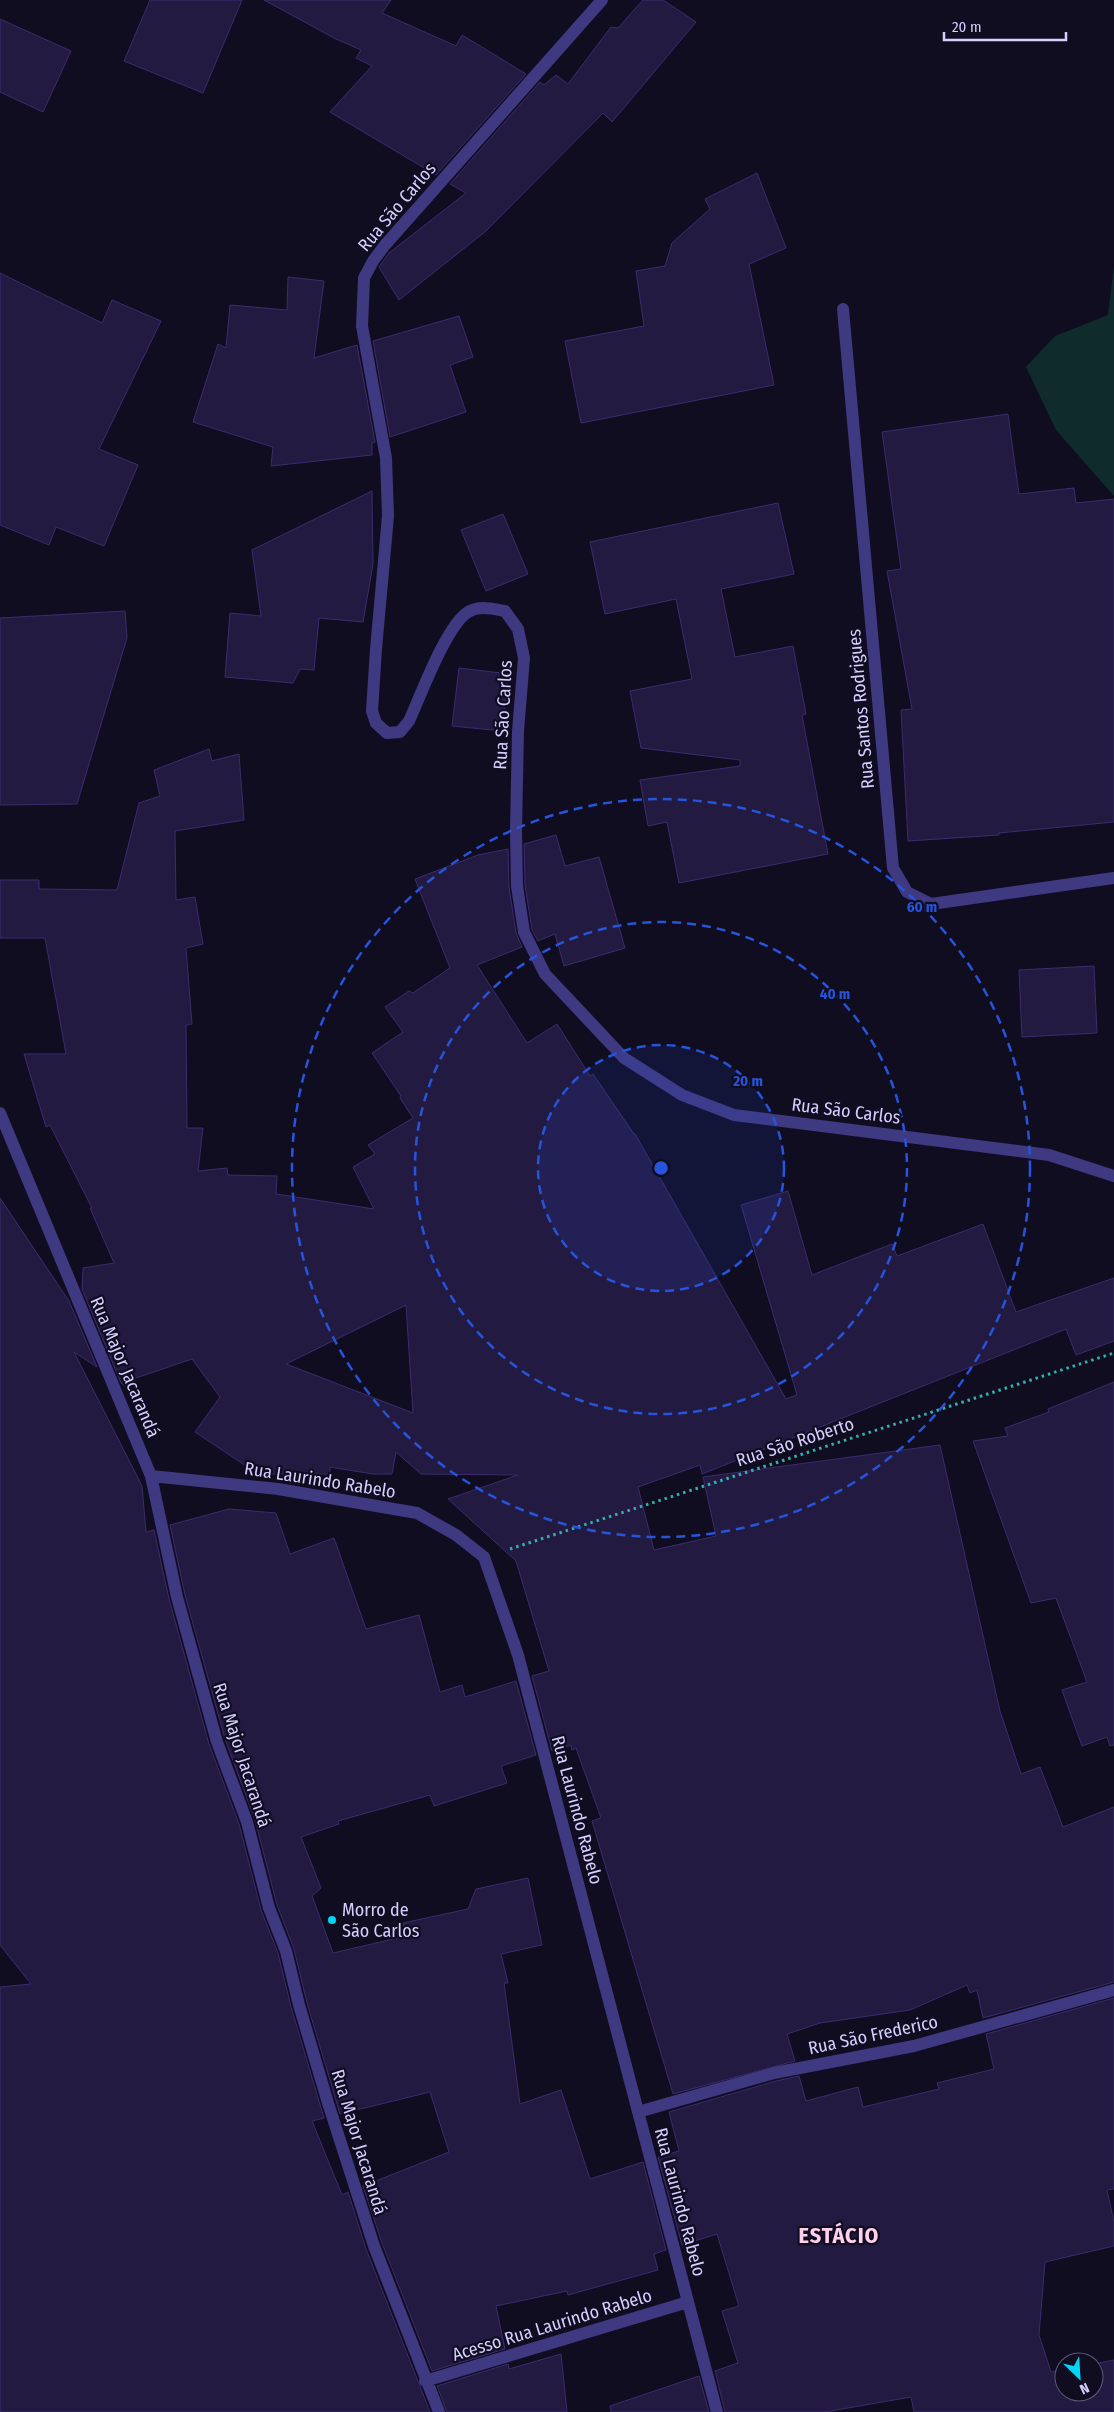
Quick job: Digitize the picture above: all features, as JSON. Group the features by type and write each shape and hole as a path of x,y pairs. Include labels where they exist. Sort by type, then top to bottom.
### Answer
{"street":[{"name":"Rua São Carlos","path":"602,0 385,245 373,260 364,278 362,326 386,458 388,516 372,711 376,723 387,733 400,732 409,721 454,624 469,612 485,607 506,611 518,629 524,658 518,732 516,831 517,886 524,932 545,974 624,1058 682,1095 734,1115 1049,1156 1114,1176"},
{"name":"Rua Santos Rodrigues","path":"844,309 893,868 907,892 932,904 1114,878"},
{"name":"Rua Major Jacarandá","path":"0,1113 152,1476 177,1597 217,1742 247,1822 269,1908 286,1951 299,2006 374,2246 425,2381 439,2412"},
{"name":"Rua Laurindo Rabelo","path":"152,1476 278,1489 416,1513 456,1535 484,1557 518,1656 717,2412"},
{"name":"Rua São Frederico","path":"638,2112 774,2073 914,2046 1114,1990"},
{"name":"Acesso Rua Laurindo Rabelo","path":"425,2381 688,2302"}],"path":[{"name":"Rua São Roberto","path":"484,1557 1114,1353"}],"green space":[{"path":"1114,266 1114,496 1056,430 1026,367 1055,336 1108,315"}],"building":[{"path":"150,0 242,0 203,93 124,61"},
{"path":"264,0 391,0 382,13 456,46 462,35 526,74 436,175 330,112 372,66 356,58 361,50 334,38"},
{"path":"643,0 663,0 696,22 612,122 603,113 486,231 399,300 379,267 389,253 466,193 450,184 540,82 544,85 556,75 568,84 611,27 618,28"},
{"path":"0,19 71,51 43,112 0,92"},
{"path":"757,173 786,248 749,264 774,385 581,423 565,341 644,326 636,271 665,266 672,243 710,209 705,199"},
{"path":"0,273 102,323 112,300 161,321 99,449 138,465 104,546 56,527 49,545 0,525"},
{"path":"288,277 324,281 314,358 357,345 375,442 372,443 372,455 271,466 273,447 193,422 218,344 226,348 230,305 287,310"},
{"path":"459,316 473,357 450,365 466,412 390,437 373,341"},
{"path":"1008,414 1019,494 1074,488 1076,503 1114,499 1114,822 999,833 999,835 908,841 901,710 912,709 887,571 901,569 882,432"},
{"path":"372,491 373,564 363,622 319,618 314,670 300,669 293,683 225,677 230,613 261,616 252,550"},
{"path":"778,503 794,574 721,589 735,657 793,646 806,714 802,715 828,854 679,883 667,822 648,826 640,780 740,766 740,760 641,748 630,691 692,679 676,599 605,614 590,542"},
{"path":"503,514 528,574 486,591 461,530"},
{"path":"125,611 127,638 77,804 0,805 0,618"},
{"path":"459,668 509,674 502,731 452,726"},
{"path":"209,749 212,761 239,754 244,820 175,831 176,900 195,897 203,944 186,948 192,1024 186,1025 187,1128 203,1128 198,1171 227,1168 228,1175 277,1176 276,1194 374,1209 353,1167 375,1154 368,1145 413,1118 400,1098 401,1096 372,1053 403,1032 385,1007 409,991 413,993 450,968 415,879 478,855 508,849 509,887 516,933 522,947 477,965 527,1043 557,1024 590,1076 593,1074 635,1134 786,1399 797,1395 741,1205 788,1191 812,1275 892,1244 897,1256 983,1224 1016,1312 1114,1278 1114,1341 1076,1355 1066,1329 702,1474 700,1465 638,1487 654,1550 716,1536 703,1477 940,1445 1000,1711 1021,1774 1040,1767 1063,1827 1114,1807 1114,1982 983,2018 977,1990 970,1993 967,1985 910,2010 820,2023 787,2034 795,2061 673,2094 592,1821 601,1818 576,1748 572,1750 571,1745 552,1751 532,1676 549,1671 516,1561 448,1499 518,1475 421,1474 396,1452 392,1474 373,1474 330,1467 330,1474 258,1474 195,1432 220,1397 192,1359 124,1382 126,1387 121,1383 82,1289 83,1268 114,1263 90,1208 92,1208 50,1125 46,1127 24,1054 66,1054 45,938 0,938 0,880 39,880 39,889 117,890 139,803 160,796 154,770","holes":["406,1305 413,1413 286,1364"]},
{"path":"556,835 565,866 599,857 625,948 564,966 555,934 538,941 532,930 525,885 524,844"},
{"path":"1094,966 1097,1033 1022,1037 1019,970"},
{"path":"0,1198 69,1301 97,1367 74,1352 142,1486 146,1532 154,1530 169,1599 209,1744 239,1824 261,1910 278,1953 291,2007 324,2118 312,2121 342,2195 348,2192 366,2249 430,2412 0,2412 0,1987 31,1984 0,1945"},
{"path":"1114,1382 1114,1745 1110,1746 1107,1737 1082,1746 1062,1690 1087,1682 1056,1598 1031,1603 973,1441 1008,1436 1005,1428 1049,1412 1048,1409"},
{"path":"229,1509 276,1513 290,1554 334,1538 366,1629 419,1615 440,1692 462,1685 465,1697 516,1681 536,1755 501,1766 507,1783 434,1806 430,1795 338,1821 339,1824 301,1837 321,1888 312,1896 333,1953 406,1936 403,1923 468,1909 476,1889 528,1878 542,1945 501,1954 508,1983 504,1983 520,2104 561,2090 590,2179 643,2162 666,2250 654,2254 658,2270 568,2295 567,2291 496,2306 505,2349 432,2371 382,2243 363,2186 449,2152 430,2092 340,2114 307,2003 294,1949 277,1905 255,1820 225,1739 185,1595 170,1525"},
{"path":"1114,1998 1114,2189 1107,2190 1114,2222 1114,2246 1045,2262 1039,2335 1051,2372 1054,2371 1054,2402 1104,2402 1104,2362 1114,2360 1114,2412 914,2412 911,2397 825,2412 725,2412 715,2371 738,2363 722,2311 739,2306 717,2234 682,2245 658,2157 679,2151 669,2112 799,2076 806,2101 858,2087 863,2107 939,2089 937,2083 994,2069 986,2034"},
{"path":"561,2354 567,2412 447,2412 437,2386 508,2364 509,2369"},
{"path":"699,2376 709,2412 611,2412 610,2406"}],"place":[{"name":"Morro de São Carlos","path":"332,1920"}],"district":[{"name":"ESTÁCIO","path":"839,2235"}]}
